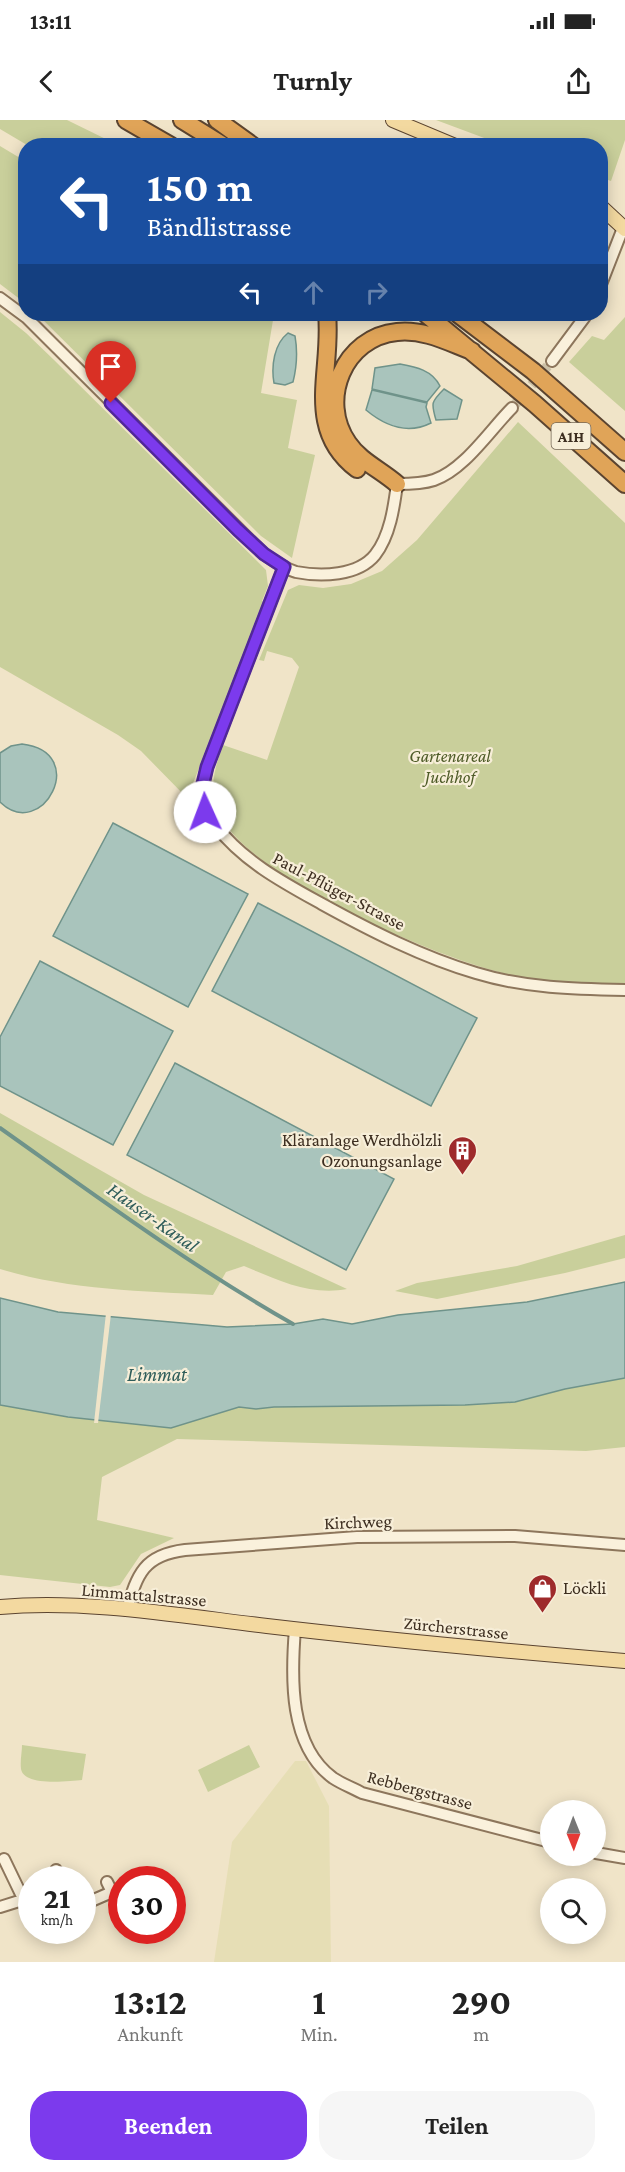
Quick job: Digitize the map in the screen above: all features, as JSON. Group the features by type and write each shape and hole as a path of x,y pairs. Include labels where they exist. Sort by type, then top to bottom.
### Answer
{"highway":[{"path":"126,120 157,138"},
{"path":"182,120 211,138"},
{"path":"217,120 241,138"},
{"path":"327,321 329,346 323,405 332,439 345,457 362,472 375,479 397,484"},
{"name":"A1H","path":"435,321 535,404 625,484"},
{"name":"A1H","path":"467,321 518,359 625,452"},
{"path":"482,321 505,340 518,359"},
{"path":"397,484 356,453 340,429 334,403 336,386 342,370 352,354 382,334 425,333 472,351"}],"main road":[{"path":"393,120 436,138"},
{"path":"608,212 625,226"},
{"name":"Limmattalstrasse","path":"0,1607 47,1605 127,1610 289,1628"},
{"name":"Zürcherstrasse","path":"289,1628 625,1662"}],"street":[{"path":"608,267 625,226"},
{"path":"0,298 18,311"},
{"path":"30,321 246,538 264,554 295,572 333,574 356,568 372,558 384,538 397,484 422,483 450,472 512,408"},
{"path":"552,361 582,321"},
{"name":"Paul-Pflüger-Strasse","path":"284,567 213,750 202,788 205,812 224,836 249,860 276,878 366,928 429,956 476,973 541,987 625,990"},
{"name":"Kirchweg","path":"127,1610 141,1571 148,1563 170,1552 184,1550 357,1537 515,1536 625,1545"},
{"name":"Rebbergstrasse","path":"289,1628 295,1700 301,1729 314,1757 334,1778 362,1793 540,1839"},
{"path":"606,1855 625,1858"},
{"path":"4,1859 18,1883"},
{"path":"96,1899 112,1892 107,1882"},
{"path":"0,1907 18,1902"}],"shaded area":[{"path":"295,1761 306,1761 329,1806 331,1962 214,1962 232,1842"}],"green space":[{"path":"0,120 67,120 104,138 18,140 0,129"},
{"path":"436,120 625,120 625,140 611,181 608,180 608,138 484,138"},
{"path":"0,146 18,157 18,298 0,284"},
{"path":"0,312 53,359 266,570 268,586 262,601 266,603 187,798 141,751 118,735 0,667"},
{"path":"625,317 625,411 569,362 592,336 604,340"},
{"path":"44,321 273,321 261,393 297,400 288,448 315,455 292,558 261,536"},
{"name":"Gartenareal Juchhof","path":"518,422 625,523 625,983 584,983 516,976 445,954 353,915 309,891 269,865 239,840 220,815 214,797 215,771 223,745 267,760 299,667 292,658 267,651 264,661 259,660 288,590 299,585 323,588 351,584 382,571 417,540"},
{"path":"0,1113 144,1195 347,1289 333,1291 307,1288 244,1266 226,1272 213,1295 133,1291 79,1285 0,1269"},
{"path":"625,1235 625,1258 565,1273 437,1299 395,1291 417,1283 517,1266"},
{"path":"625,1378 625,1447 586,1451 177,1439 102,1477 97,1520 174,1538 141,1554 120,1585 110,1587 0,1575 0,1405 68,1417 171,1428 239,1407 256,1409 515,1402 565,1389"},
{"path":"22,1745 86,1754 82,1780 48,1782 38,1781 24,1775 21,1769"},
{"path":"249,1745 260,1767 208,1792 198,1770"}],"water":[{"path":"288,333 295,336 297,359 293,382 285,385 274,383 273,370 279,343"},
{"path":"400,364 423,370 437,381 440,386 427,402 372,389 375,368"},
{"path":"444,389 462,400 457,419 436,420 433,403"},
{"path":"372,390 427,403 431,423 422,427 405,428 380,420 366,410"},
{"path":"22,744 43,750 54,762 56,777 53,791 44,804 31,811 16,812 0,802 0,753 11,746"},
{"path":"113,823 248,894 188,1007 53,936"},
{"path":"258,903 477,1018 431,1106 212,991"},
{"path":"40,961 173,1031 113,1145 0,1086 0,1037"},
{"path":"175,1063 394,1179 346,1270 127,1155"},
{"name":"Limmat","path":"625,1282 625,1378 565,1389 515,1402 256,1409 239,1407 171,1428 68,1417 0,1405 0,1298 58,1312 227,1327 293,1324 323,1319 352,1324 398,1315 527,1302"}],"pier":[{"path":"106,1313 111,1314 98,1423 94,1423"}],"waterway":[{"name":"Hauser-Kanal","path":"0,1128 181,1254 293,1324"}],"tunnel":[{"path":"512,408 552,361"}],"place":[{"name":"Kläranlage Werdhölzli Ozonungsanlage","path":"463,1176"},
{"name":"Löckli","path":"542,1614"}],"route":[{"path":"111,403 238,530 264,554 284,567 207,767 202,788 205,812"}]}
